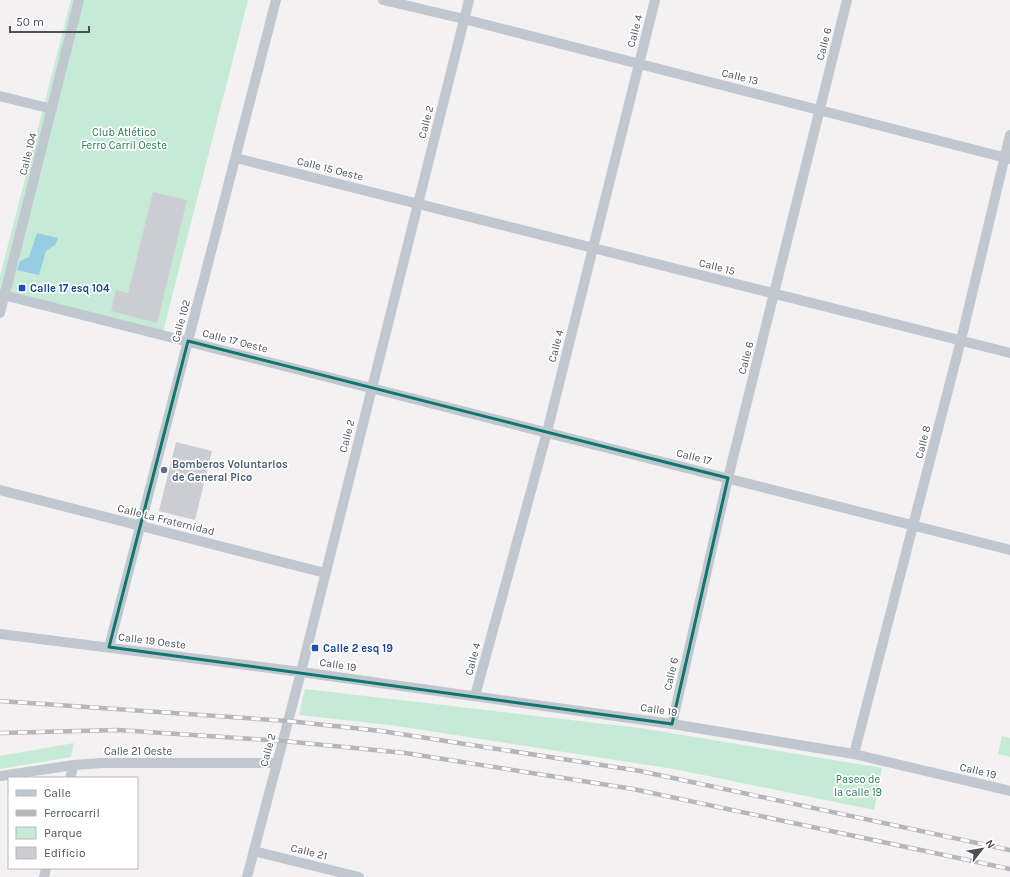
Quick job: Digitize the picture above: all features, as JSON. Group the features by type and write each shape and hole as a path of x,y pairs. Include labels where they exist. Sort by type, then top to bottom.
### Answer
{"street":[{"name":"Calle 104","path":"0,313 2,294 52,109 79,0"},
{"name":"Calle 102","path":"109,647 276,0"},
{"name":"Calle 13","path":"383,0 464,19 1007,158"},
{"name":"Calle 2","path":"247,877 301,672 469,0"},
{"name":"Calle 4","path":"475,696 547,432 655,0"},
{"name":"Calle 6","path":"672,724 728,478 847,0"},
{"path":"0,96 52,109"},
{"name":"Calle 8","path":"854,754 1007,158 1010,135"},
{"name":"Calle 15 Oeste","path":"236,158 418,204"},
{"name":"Calle 15","path":"418,204 1010,353"},
{"name":"Calle 17 Oeste","path":"2,294 372,388"},
{"name":"Calle 17","path":"372,388 1010,550"},
{"name":"Calle La Fraternidad","path":"0,490 325,573"},
{"name":"Calle 19 Oeste","path":"0,634 301,672"},
{"name":"Calle 19","path":"301,672 672,724 854,754 1010,791"},
{"name":"Calle 21 Oeste","path":"0,776 74,765 276,763"},
{"path":"70,777 74,765"},
{"name":"Calle 21","path":"254,851 359,877"}],"highlighted area":[{"path":"188,341 728,478 672,724 109,647"}],"green space":[{"name":"Club Atlético Ferro Carril Oeste","path":"71,0 248,0 163,332 0,289 0,276"},
{"name":"Paseo de la calle 19","path":"305,689 640,728 882,768 874,810 674,769 390,725 299,715"},
{"path":"1002,736 1010,738 1010,757 998,754"},
{"path":"74,743 71,757 0,769 0,756"}],"water":[{"path":"37,233 58,238 55,245 46,251 39,275 17,270 20,261 29,257"}],"building":[{"path":"153,192 187,200 157,323 111,311 116,290 128,293"},
{"path":"176,442 212,451 195,520 159,511"}],"railway":[{"path":"0,701 288,721 381,731 640,771 1010,850"},
{"path":"0,733 118,730 283,741 405,753 633,789 1010,869"}],"place":[{"name":"Calle 17 esq 104","path":"22,288"},
{"name":"Bomberos Voluntarios de General Pico","path":"164,470"},
{"name":"Calle 2 esq 19","path":"315,648"}]}
